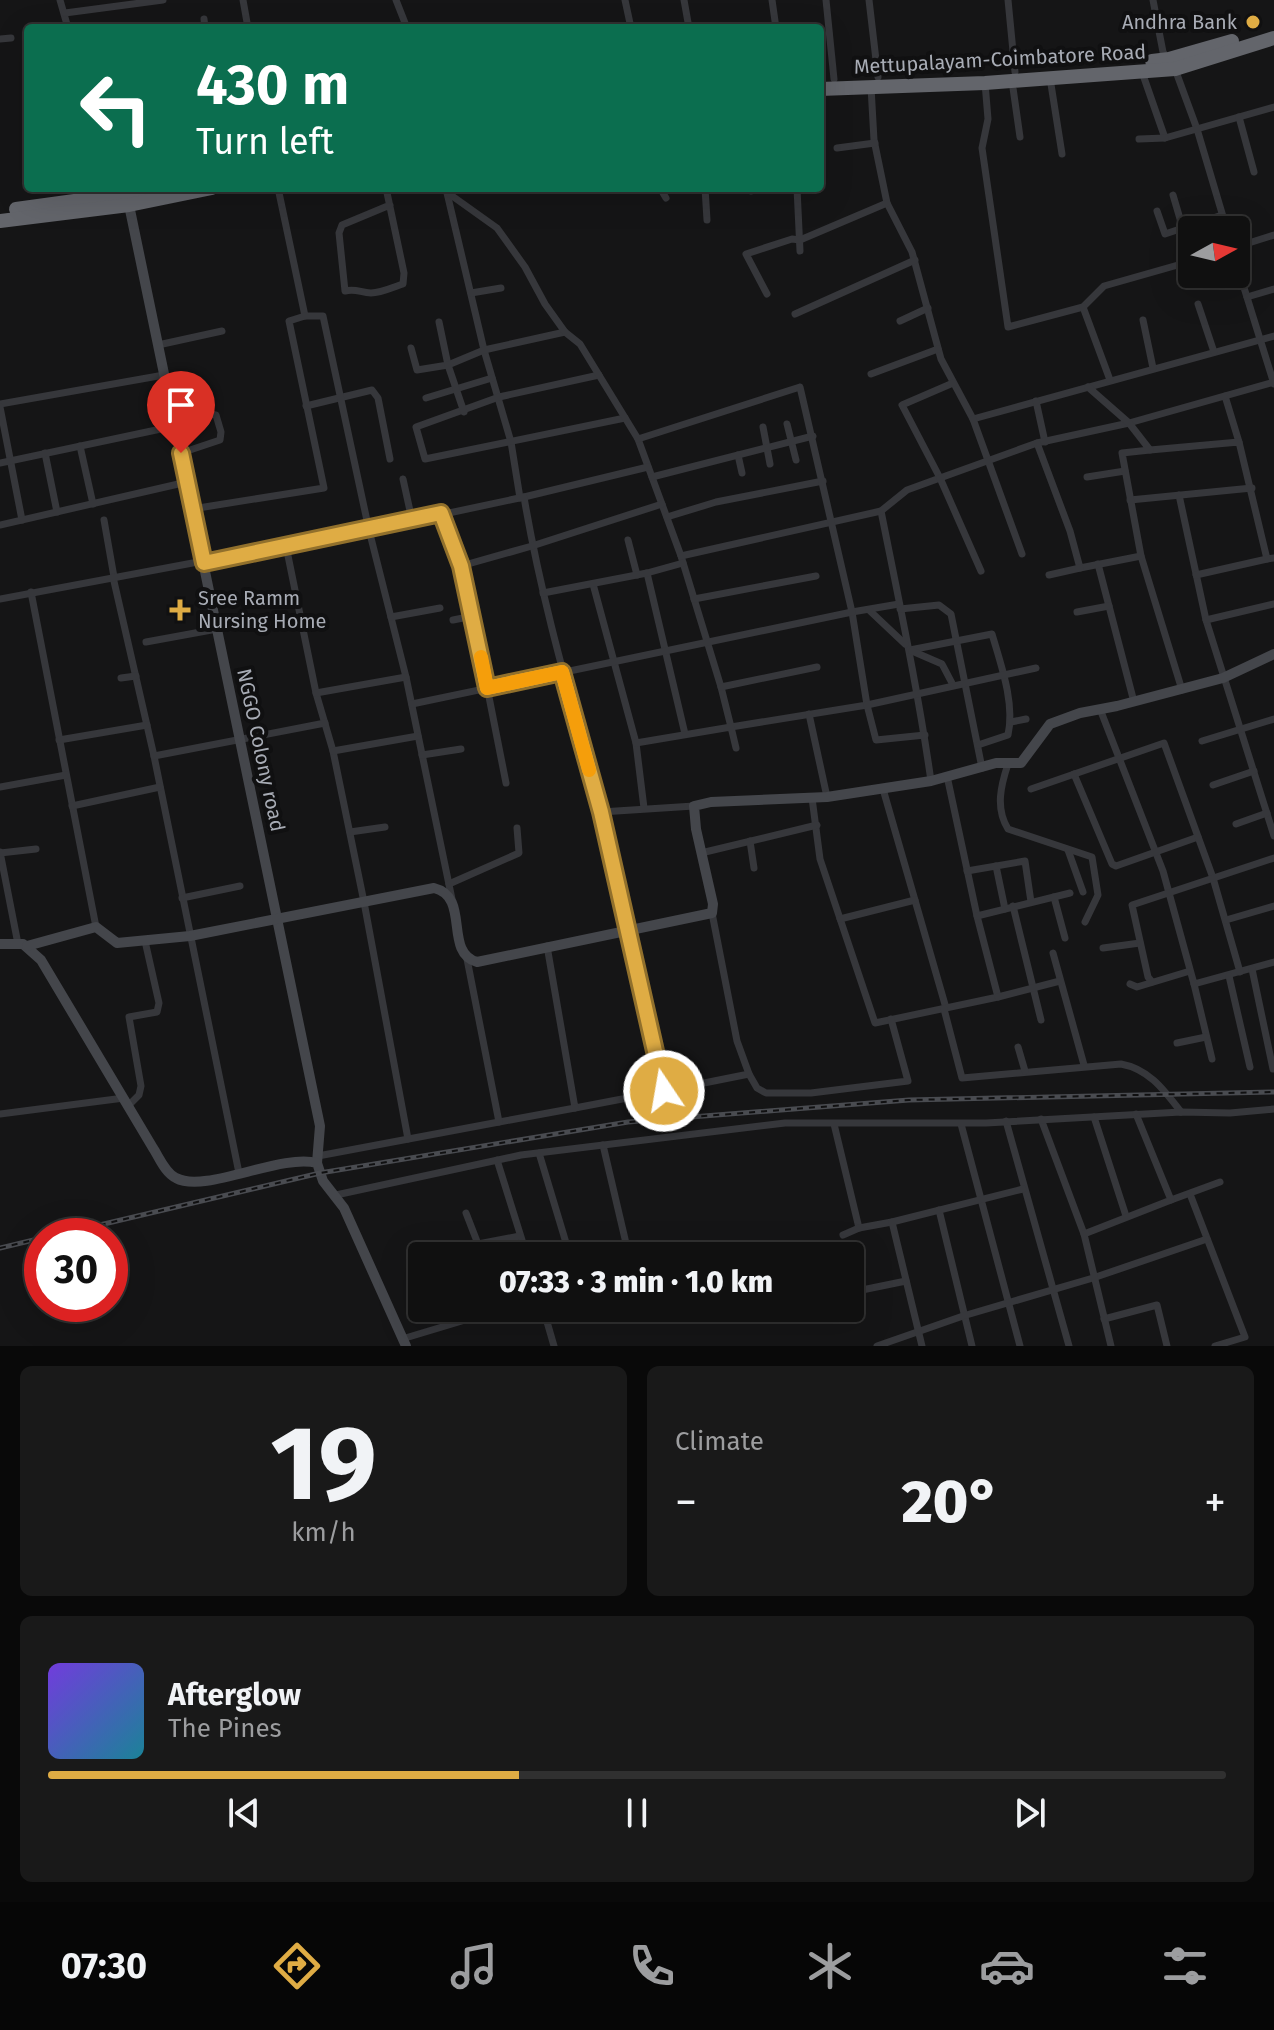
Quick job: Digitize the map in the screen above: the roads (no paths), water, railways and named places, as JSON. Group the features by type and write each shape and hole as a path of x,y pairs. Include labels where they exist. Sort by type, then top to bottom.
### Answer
{"highway":[{"path":"827,80 874,82 1014,76 1172,64 1274,28"},
{"name":"Mettupalayam-Coimbatore Road","path":"824,88 874,82 985,83 1014,76 1050,78 1142,72 1274,38"},
{"path":"0,211 92,194 128,200 150,192"},
{"path":"0,221 184,192"}],"street":[{"path":"60,0 67,24"},
{"path":"65,13 163,0"},
{"path":"243,0 247,24"},
{"path":"396,0 405,24"},
{"path":"625,0 630,24"},
{"path":"684,0 688,24"},
{"path":"772,0 775,24"},
{"path":"826,0 827,80"},
{"path":"869,0 875,143 887,203 915,260 938,349 973,419 1022,554"},
{"path":"1008,0 1020,137"},
{"path":"1153,0 1163,52 1172,64 1197,129 1222,215"},
{"path":"0,39 11,38"},
{"path":"1142,72 1165,138"},
{"path":"1050,78 1062,154"},
{"path":"985,83 988,119 982,148 1008,327 1083,307 1104,286 1178,265"},
{"path":"1139,139 1165,138 1274,107"},
{"path":"1239,117 1254,172"},
{"path":"837,148 875,143"},
{"path":"279,192 305,316"},
{"path":"387,192 390,205 404,273 403,284 371,293 354,288 345,291 339,233 342,225 390,205"},
{"path":"444,192 511,442 543,593 601,812 664,1091"},
{"path":"445,192 497,228 565,332 580,344 638,439 682,559 736,748"},
{"path":"662,192 666,198"},
{"path":"705,192 707,220"},
{"path":"797,192 800,251"},
{"path":"1173,195 1179,216"},
{"name":"NGGO Colony road","path":"128,200 320,1126 318,1159"},
{"path":"767,294 742,253 792,239 800,240 887,203"},
{"path":"1157,211 1165,234 1178,230"},
{"path":"1250,243 1274,235"},
{"path":"795,314 915,260"},
{"path":"471,293 501,288"},
{"path":"543,593 647,573 682,559 881,511 907,490 1041,442 1129,423 1274,383 1244,288"},
{"path":"1247,297 1274,289"},
{"path":"1198,304 1214,352"},
{"path":"1083,307 1110,380"},
{"path":"900,321 928,308"},
{"path":"192,509 324,488 289,321 305,316 323,316 369,530 412,704 499,1122"},
{"path":"1143,320 1153,368"},
{"path":"439,322 448,365 464,412"},
{"path":"158,345 222,331"},
{"path":"411,348 417,370 448,365 484,350 565,332"},
{"path":"973,419 1274,336"},
{"path":"871,374 938,349"},
{"path":"599,375 499,397 416,427 425,459 625,418"},
{"path":"22,520 4,462 0,405 165,378 190,379 201,413 216,415 221,432 220,440 181,453"},
{"path":"426,398 492,378"},
{"path":"953,383 902,405 940,478 981,571"},
{"path":"638,439 800,387 852,612 876,740 925,735"},
{"path":"1088,387 1129,423 1150,450"},
{"path":"306,406 372,390 378,398 390,459"},
{"path":"1196,575 1271,559 1225,396"},
{"path":"1036,401 1041,442 1080,568"},
{"path":"787,424 796,460"},
{"path":"4,462 175,426"},
{"path":"763,427 770,464"},
{"path":"652,477 813,436"},
{"path":"1182,690 1141,556 1122,453 1239,442"},
{"path":"80,446 93,504"},
{"path":"45,453 57,512"},
{"path":"738,455 742,473"},
{"path":"0,599 369,530 522,498 648,467"},
{"path":"1087,477 1125,471"},
{"path":"403,479 412,520"},
{"path":"667,517 716,502 823,481"},
{"path":"0,525 187,482"},
{"path":"1130,500 1252,488"},
{"path":"1179,495 1206,620 1274,836"},
{"path":"461,566 662,504"},
{"path":"881,511 918,692 931,781"},
{"path":"441,513 461,566 506,783"},
{"path":"104,520 113,577 154,756 239,1173"},
{"path":"628,540 637,575"},
{"path":"286,546 316,693 333,751 350,832 408,1139"},
{"path":"1049,575 1141,556"},
{"path":"1098,564 1134,702"},
{"path":"647,573 685,734"},
{"path":"694,599 816,576"},
{"path":"593,584 636,743 644,808"},
{"path":"31,592 96,927 117,943 190,936 434,888 444,890 452,899"},
{"path":"1206,620 1274,604"},
{"path":"412,704 852,612 939,605 951,614 954,642 982,768"},
{"path":"1077,612 1109,606"},
{"path":"391,617 440,608"},
{"path":"869,610 908,648 942,664 953,685"},
{"path":"453,620 473,616"},
{"path":"146,642 217,629"},
{"path":"908,648 992,634 1011,722 1008,735 978,745"},
{"path":"926,658 954,642"},
{"path":"601,812 694,806 711,802 827,797 931,781 996,763 1021,763 1050,724 1080,713 1223,678 1274,654"},
{"path":"721,687 817,667"},
{"path":"636,743 867,705 1036,668"},
{"path":"121,678 136,676"},
{"path":"316,693 406,677"},
{"path":"1100,709 1156,852 1212,1059"},
{"path":"809,714 827,797"},
{"path":"1011,722 1026,719"},
{"path":"1202,741 1274,719"},
{"path":"154,756 325,723"},
{"path":"59,740 147,725"},
{"path":"333,751 418,736"},
{"path":"1031,789 1164,743 1213,878 1240,972"},
{"path":"422,755 461,749"},
{"path":"1008,764 1000,789 1005,825 1012,831 1092,857 1098,895 1085,922"},
{"path":"1213,785 1254,771"},
{"path":"1074,774 1112,864 1116,866 1198,837"},
{"path":"0,787 66,775"},
{"path":"947,776 998,997"},
{"path":"72,806 160,787"},
{"path":"883,789 962,1078 1121,1064 1132,1066 1161,1086 1181,1112"},
{"path":"812,798 820,859 875,1023 1060,981"},
{"path":"694,806 737,1041 757,1088 766,1093 811,1093 908,1081 891,1019"},
{"path":"1236,824 1267,813"},
{"path":"701,853 817,825"},
{"path":"350,832 385,827"},
{"path":"449,884 519,853 517,828"},
{"path":"750,841 754,868"},
{"path":"886,844 897,843"},
{"path":"36,849 0,853 22,945 41,960 168,1171 176,1178 192,1181 318,1159 749,1074"},
{"path":"1068,850 1083,892"},
{"path":"1152,982 1148,977 1132,905 1274,858"},
{"path":"967,871 1025,861 1031,902"},
{"path":"996,866 1041,1020"},
{"path":"182,898 240,886"},
{"path":"977,916 1070,893"},
{"path":"1054,897 1065,938"},
{"path":"840,919 915,900"},
{"path":"1226,920 1274,906"},
{"path":"467,959 477,962 712,913"},
{"path":"0,944 22,945 96,927"},
{"path":"0,1114 126,1102 139,1095 141,1086 129,1017 157,1012 159,1003 145,941"},
{"path":"1103,948 1140,943"},
{"path":"547,946 575,1108"},
{"path":"1053,953 1084,1065"},
{"path":"1194,984 1274,962"},
{"path":"1252,969 1273,1069"},
{"path":"1130,984 1137,987 1190,971"},
{"path":"1229,976 1250,1067"},
{"path":"1177,1043 1206,1037"},
{"path":"1018,1047 1025,1071"},
{"path":"336,1195 539,1153 785,1123 961,1124 1274,1109"},
{"path":"1136,1114 1171,1200"},
{"path":"1094,1117 1126,1216"},
{"path":"1041,1119 1084,1234 1111,1346"},
{"path":"1006,1121 1069,1346"},
{"path":"834,1124 859,1228"},
{"path":"961,1124 1020,1346"},
{"path":"603,1145 626,1242"},
{"path":"539,1153 566,1242"},
{"path":"318,1159 323,1181 344,1208 404,1342 463,1322"},
{"path":"497,1160 522,1242"},
{"path":"1084,1234 1220,1182"},
{"path":"843,1235 859,1228 1023,1189"},
{"path":"1190,1194 1245,1337 1215,1346"},
{"path":"939,1210 972,1346"},
{"path":"466,1213 478,1244 520,1236"},
{"path":"892,1222 922,1346"},
{"path":"877,1346 1207,1239"},
{"path":"864,1290 906,1281"},
{"path":"1104,1319 1157,1305 1167,1346"},
{"path":"547,1322 554,1346"}],"railway":[{"path":"128,1218 320,1173 628,1122 909,1100 1274,1092"},
{"path":"0,1248 24,1242"}],"place":[{"name":"Andhra Bank","path":"1253,22"},
{"name":"Sree Ramm Nursing Home","path":"180,610"}]}
